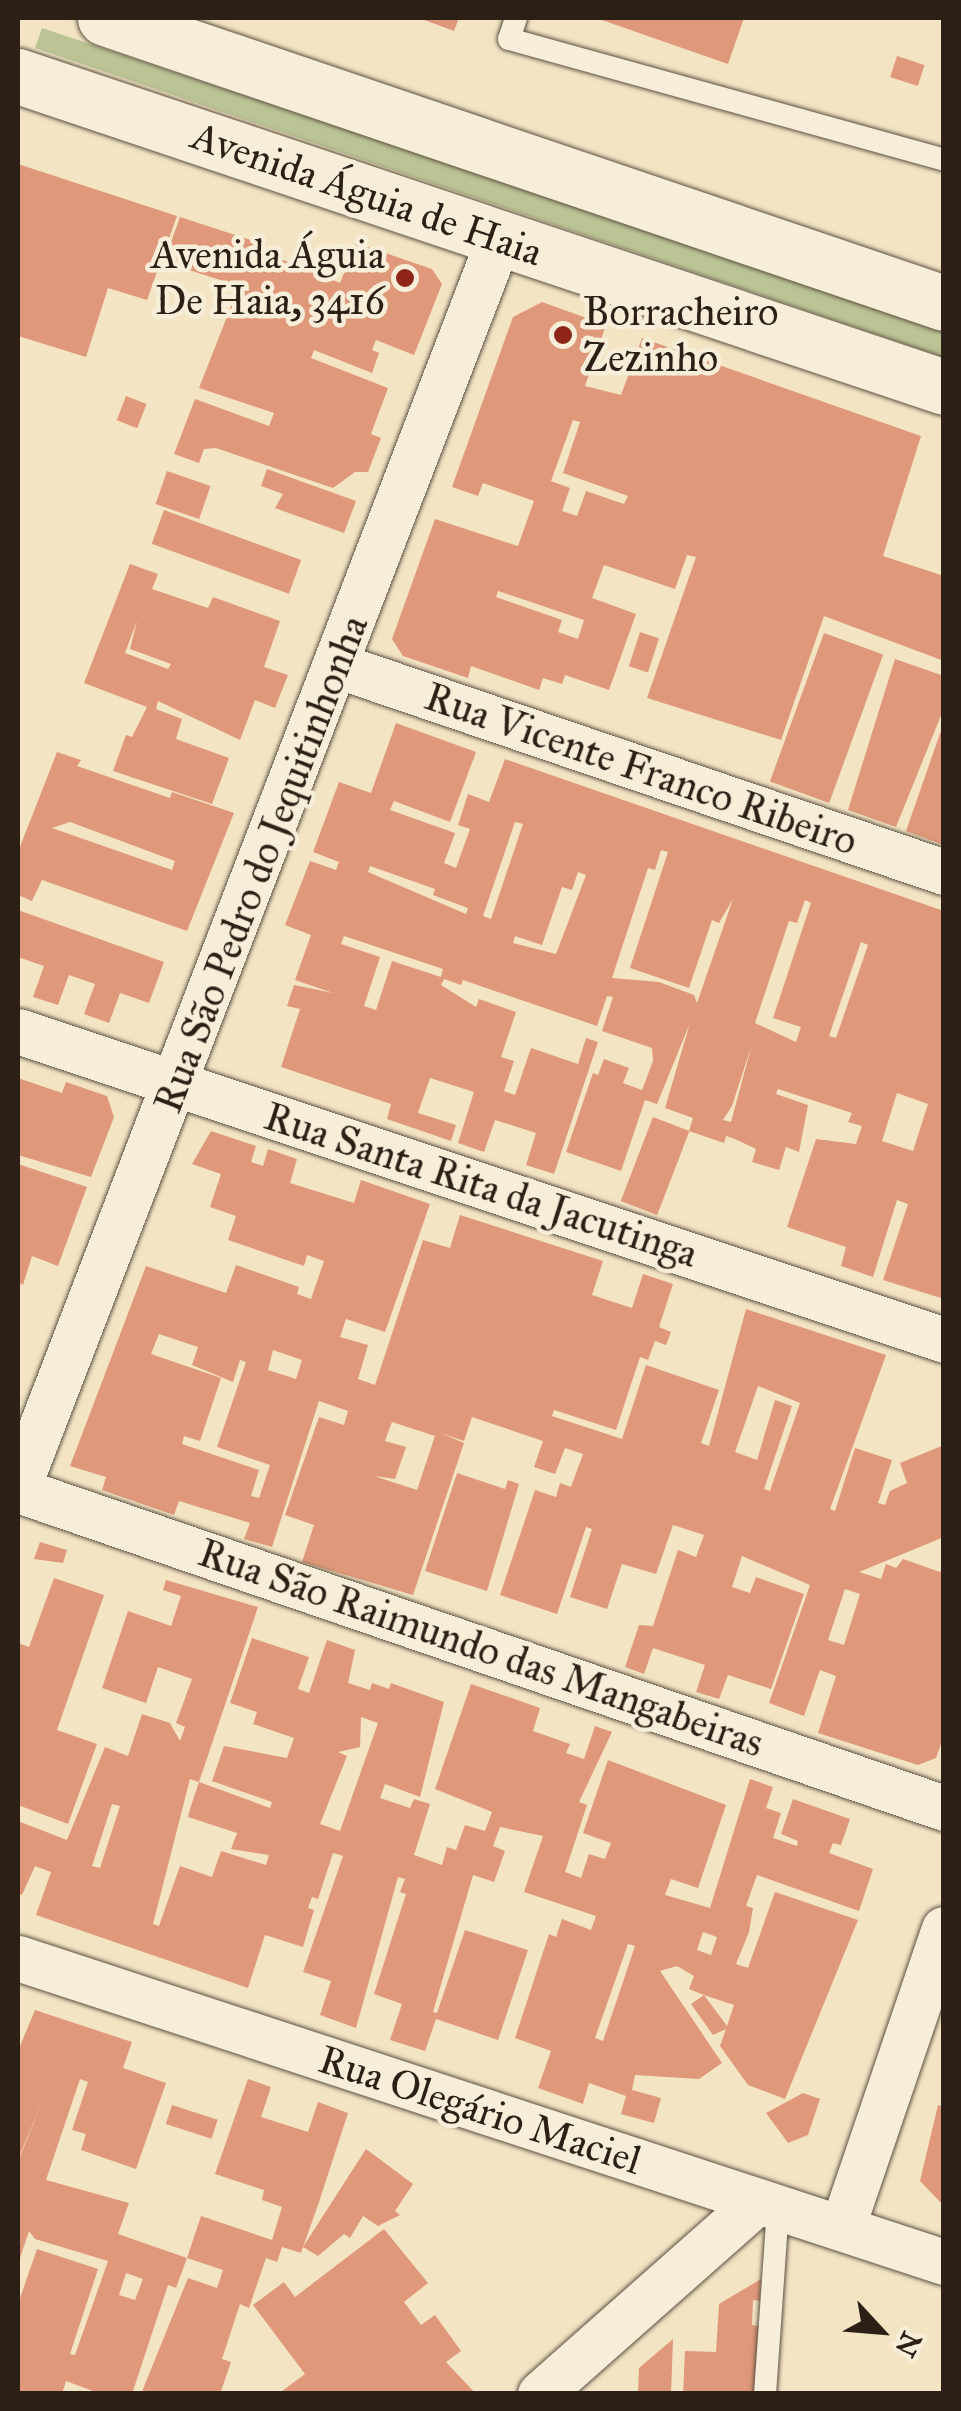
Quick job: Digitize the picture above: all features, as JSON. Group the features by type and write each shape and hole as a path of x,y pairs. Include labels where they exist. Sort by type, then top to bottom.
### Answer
{"main road":[{"name":"Avenida Águia de Haia","path":"104,18 944,303"},
{"name":"Avenida Águia de Haia","path":"18,76 944,387"}],"street":[{"name":"Rua São Pedro do Jequitinhonha","path":"18,1488 339,666 498,238"},
{"name":"Rua Vicente Franco Ribeiro","path":"339,666 944,872"},
{"name":"Rua Santa Rita da Jacutinga","path":"18,1030 944,1340"},
{"name":"Rua São Raimundo das Mangabeiras","path":"18,1488 944,1808"},
{"path":"842,2228 944,1928"},
{"name":"Rua Olegário Maciel","path":"18,1958 944,2262"},
{"path":"540,2394 768,2204"}],"lane":[{"path":"516,18 509,39 944,160"},
{"path":"765,2394 768,2204"}],"green space":[{"path":"42,28 943,329 943,357 35,48"}],"building":[{"path":"419,18 459,18 454,31"},
{"path":"596,18 744,18 728,64"},
{"path":"897,56 925,65 918,86 890,77"},
{"path":"18,164 177,216 147,300 108,288 86,357 18,336"},
{"path":"180,217 257,242 253,248 340,283 356,243 432,269 442,284 414,355 376,340 372,350 379,353 372,373 314,350 311,358 388,388 371,434 381,438 368,472 355,472 333,488 216,448 204,449 199,463 174,454 195,399 269,426 274,413 199,388 239,286 164,262"},
{"path":"542,302 606,325 585,386 621,395 642,338 921,436 883,556 944,576 944,661 824,616 781,740 647,698 696,557 687,555 675,589 604,565 592,598 636,614 609,690 565,675 562,684 543,678 539,690 471,666 468,678 403,656 392,639 435,519 518,546 534,501 483,483 478,496 452,487 513,317","holes":["573,420 580,422 563,473 628,496 624,504 586,491 577,516 562,511 570,488 551,481","498,591 584,620 578,639 558,632 562,620 496,597"]},
{"path":"126,396 147,404 137,428 117,420"},
{"path":"267,469 356,501 344,533 275,508 283,494 261,486"},
{"path":"167,471 210,486 199,519 156,504"},
{"path":"164,510 301,560 289,594 152,544"},
{"path":"130,564 158,574 152,589 208,608 213,597 280,621 264,667 288,675 275,708 255,700 240,740 158,701 156,709 182,719 176,739 229,758 212,804 113,771 126,735 132,737 147,707 84,683","holes":["137,621 130,649 171,664 168,669 125,653"]},
{"path":"640,632 659,638 648,672 629,666"},
{"path":"824,633 883,655 829,803 770,781"},
{"path":"895,659 944,676 944,708 896,827 848,810"},
{"path":"396,723 476,752 450,822 394,801 390,810 455,833 444,863 456,868 470,829 458,825 468,794 489,802 505,759 944,911 941,1298 883,1280 908,1204 897,1200 873,1277 841,1266 846,1247 787,1227 816,1139 856,1144 862,1126 848,1122 852,1113 778,1089 776,1094 808,1105 799,1152 786,1147 779,1170 752,1162 756,1149 735,1139 726,1136 724,1143 689,1131 693,1118 665,1108 690,1023 657,1104 645,1100 621,1171 566,1152 593,1073 598,1075 604,1059 629,1068 623,1083 642,1090 653,1061 652,1048 602,1031 613,997 607,996 597,1026 463,980 461,985 444,979 441,985 476,1007 479,999 516,1012 501,1057 514,1061 504,1091 515,1095 531,1048 578,1064 586,1038 598,1042 554,1174 526,1165 536,1133 495,1120 484,1152 458,1143 474,1092 430,1078 418,1113 456,1125 451,1141 387,1119 391,1104 281,1067 300,1009 287,1006 294,985 333,993 295,980 311,935 285,925 310,861 336,870 339,862 313,852 339,782 371,793","holes":["515,822 523,824 491,919 483,916","661,850 668,852 630,968 689,988 712,920 719,923 733,899 697,1003 694,995 659,982 612,978 648,868 655,870","370,866 435,889 433,895 468,908 466,914 368,872","578,872 586,875 556,954 513,943 515,936 542,945 562,887 572,890","805,900 811,903 773,1018 801,1027 796,1042 755,1023 789,921 797,923","344,936 443,969 441,977 392,961 376,1010 364,1006 380,957 341,944","861,942 868,945 836,1038 829,1036","752,1044 731,1122 723,1120 732,1106","897,1093 928,1104 913,1151 882,1141"]},
{"path":"944,725 944,845 906,831"},
{"path":"57,752 81,760 77,766 170,798 172,792 234,813 187,931 42,880 32,901 18,895 18,852","holes":["70,822 175,861 172,870 52,828"]},
{"path":"18,910 164,962 149,1003 120,993 109,1023 84,1014 95,984 69,975 58,1005 33,997 44,966 18,957"},
{"path":"18,1078 62,1093 66,1082 107,1096 114,1117 91,1177 18,1155"},
{"path":"653,1117 689,1131 657,1215 621,1201"},
{"path":"211,1131 256,1146 251,1162 263,1166 268,1149 297,1159 290,1183 354,1203 361,1180 430,1204 385,1332 346,1319 340,1337 368,1345 358,1379 375,1385 423,1240 450,1248 460,1215 603,1261 592,1295 632,1308 643,1274 673,1284 659,1327 671,1332 666,1345 655,1341 648,1360 640,1357 616,1430 554,1410 552,1416 622,1439 646,1365 719,1390 701,1443 709,1446 746,1309 886,1355 830,1509 835,1511 855,1448 892,1460 878,1503 885,1505 890,1491 907,1483 900,1463 944,1445 944,1537 859,1572 881,1579 886,1564 896,1568 903,1559 940,1572 944,1563 944,1735 936,1758 918,1765 818,1733 836,1676 820,1670 804,1716 769,1703 810,1585 742,1556 732,1587 750,1593 756,1577 804,1594 771,1689 728,1675 719,1699 696,1692 705,1665 653,1648 644,1674 625,1667 639,1625 653,1626 678,1550 696,1557 704,1535 673,1525 656,1574 622,1564 607,1609 570,1597 592,1529 586,1527 557,1614 500,1595 535,1490 556,1497 560,1483 571,1487 583,1454 565,1448 555,1474 534,1467 543,1441 472,1417 464,1441 441,1433 464,1443 413,1595 302,1562 314,1525 285,1515 319,1417 344,1425 348,1411 319,1401 272,1547 244,1539 250,1523 179,1501 174,1515 102,1490 106,1477 70,1466 146,1266 226,1293 236,1265 299,1287 297,1294 311,1299 324,1261 307,1255 304,1266 228,1240 236,1216 210,1207 221,1174 192,1164","holes":["159,1334 198,1347 192,1365 233,1382 240,1360 246,1362 217,1447 270,1465 259,1498 251,1496 259,1470 182,1444 184,1436 200,1441 221,1378 151,1354","273,1350 302,1360 296,1379 268,1370","758,1386 800,1403 770,1491 764,1489 792,1406 775,1400 757,1460 735,1452","392,1422 435,1436 417,1490 374,1476 395,1479 406,1447 385,1441","845,1589 860,1594 844,1645 828,1640"]},
{"path":"18,1164 87,1187 58,1266 32,1256 23,1285 18,1283"},
{"path":"457,1473 505,1489 508,1480 519,1484 487,1591 425,1571"},
{"path":"40,1542 67,1550 63,1563 34,1559"},
{"path":"54,1578 104,1595 57,1730 97,1744 68,1824 18,1805 18,1643 29,1647"},
{"path":"166,1580 258,1607 199,1782 270,1808 272,1802 212,1781 224,1746 287,1758 294,1738 253,1724 257,1712 230,1703 252,1638 309,1657 298,1689 309,1693 327,1640 355,1650 348,1683 370,1690 372,1683 389,1689 391,1683 444,1702 420,1797 385,1784 380,1798 410,1808 414,1799 430,1804 414,1855 442,1865 447,1847 456,1850 465,1825 485,1831 492,1812 435,1789 471,1684 540,1708 533,1731 570,1744 566,1753 584,1759 595,1726 612,1732 579,1802 587,1805 565,1872 581,1878 589,1854 605,1859 611,1843 583,1833 608,1760 726,1805 698,1888 671,1879 665,1895 710,1908 750,1779 773,1787 766,1808 781,1813 773,1838 797,1846 798,1841 781,1834 793,1799 850,1819 841,1845 833,1843 829,1853 873,1869 859,1911 757,1875 746,1906 753,1908 749,1932 736,1964 748,1968 775,1892 858,1920 785,2099 748,2085 720,2046 726,2029 713,2035 691,2004 704,1995 689,1989 694,1976 677,1966 660,1971 722,2063 699,2079 635,2075 632,2090 661,2098 654,2123 621,2114 626,2096 589,2083 583,2104 538,2088 551,2051 515,2038 549,1934 556,1937 562,1919 591,1930 596,1916 524,1892 543,1836 500,1827 493,1846 505,1851 494,1882 473,1875 433,2012 437,2013 465,1930 528,1950 498,2040 436,2019 425,2051 390,2040 402,2004 374,1994 406,1894 400,1892 405,1879 398,1877 356,2028 320,2015 331,1981 303,1972 343,1856 333,1853 318,1899 312,1897 308,1908 314,1910 303,1947 265,1935 248,1988 36,1915 51,1872 35,1866 22,1895 18,1893 18,1821 67,1840 105,1747 128,1756 142,1714 170,1723 180,1741 185,1727 176,1723 192,1679 158,1667 146,1703 102,1688 128,1611 171,1626 181,1596 163,1590","holes":["361,1717 378,1723 340,1831 320,1824 347,1756 338,1752 360,1747","190,1779 199,1782 188,1817 237,1833 231,1849 269,1855 266,1865 221,1851 212,1877 180,1866 159,1926 153,1924","112,1804 120,1806 100,1868 92,1866","703,1932 717,1937 711,1955 697,1950","628,1944 635,1946 603,2041 595,2038","704,1995 734,2005 727,2026"]},
{"path":"35,2010 132,2042 123,2068 166,2083 136,2169 81,2150 86,2134 72,2130 88,2082 80,2079 46,2180 129,2203 118,2234 187,2258 176,2288 168,2285 132,2394 101,2394 66,2381 62,2394 18,2394 18,2304 37,2249 98,2269 70,2354 75,2355 108,2261 35,2239 29,2231 18,2264 18,2161 44,2098 18,2159 18,2051","holes":["126,2273 143,2279 135,2300 119,2295"]},
{"path":"248,2079 271,2087 261,2117 308,2132 318,2102 348,2113 319,2202 301,2253 282,2247 277,2262 266,2258 249,2308 240,2304 222,2359 231,2362 220,2394 141,2394 188,2278 217,2288 223,2270 187,2258 201,2216 272,2240 282,2207 262,2200 264,2190 215,2174"},
{"path":"803,2093 820,2099 808,2135 788,2143 766,2113"},
{"path":"172,2105 218,2120 211,2139 166,2124"},
{"path":"938,2105 944,2107 944,2206 920,2181"},
{"path":"366,2149 413,2184 395,2211 400,2215 378,2226 363,2216 350,2238 344,2234 318,2256 303,2247"},
{"path":"384,2229 428,2283 404,2302 421,2325 435,2315 461,2351 446,2362 476,2394 278,2394 305,2374 253,2305 284,2282 295,2297"},
{"path":"761,2279 760,2301 753,2300 752,2325 759,2326 755,2394 683,2394 685,2351 716,2352 719,2304"},
{"path":"673,2339 671,2394 638,2394 639,2368"}],"place":[{"name":"Avenida Águia De Haia, 3416","path":"405,278"},
{"name":"Borracheiro Zezinho","path":"563,335"}]}
